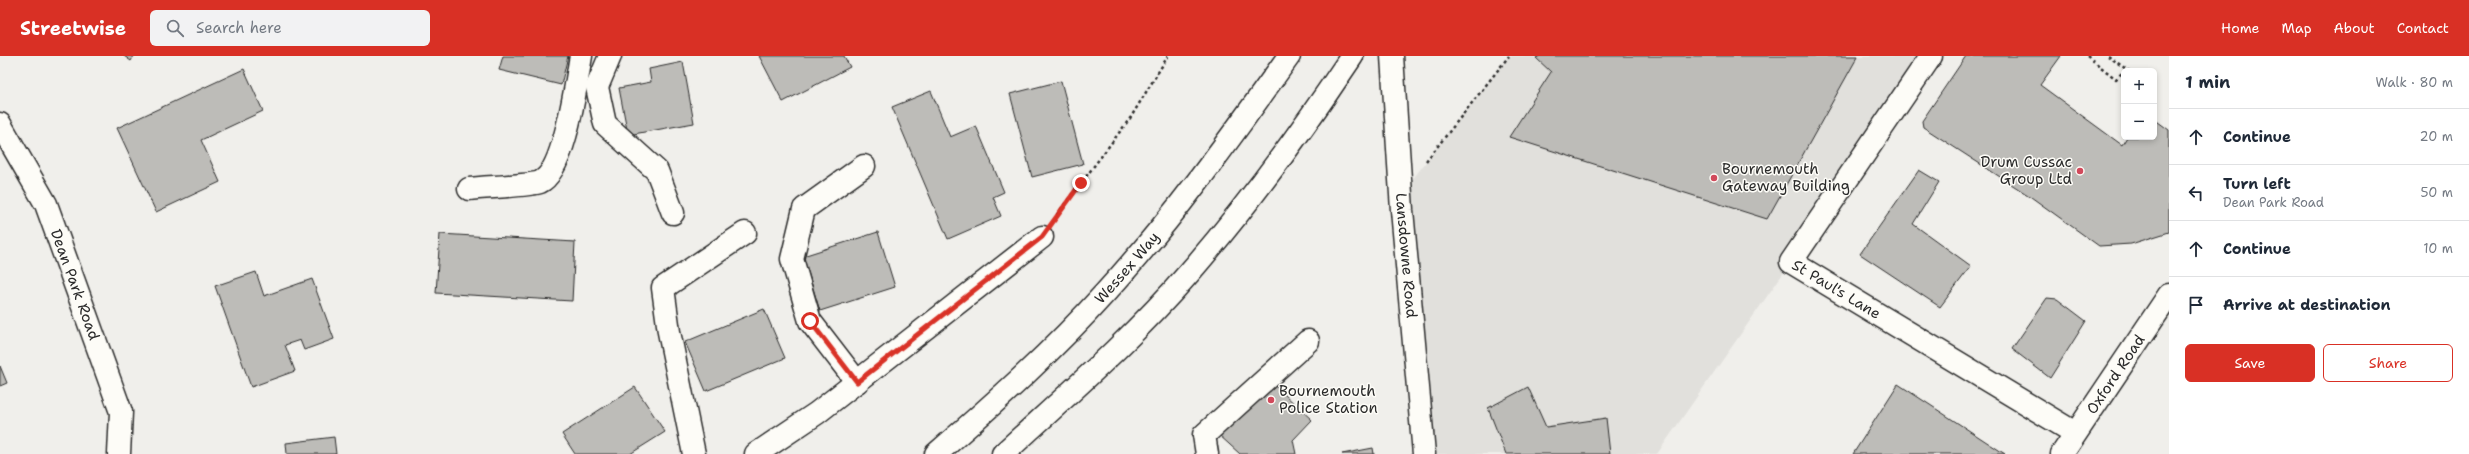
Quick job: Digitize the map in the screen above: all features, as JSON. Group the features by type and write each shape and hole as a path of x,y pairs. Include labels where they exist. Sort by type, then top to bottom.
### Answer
{"main road":[{"path":"469,189 540,182 554,169 564,143 581,56"},
{"path":"610,56 597,87 605,124 657,171 672,213"},
{"name":"Wessex Way","path":"936,454 1048,354 1106,293 1173,213 1289,56"},
{"path":"1003,454 1136,328 1189,274 1307,123 1352,56"},
{"name":"Lansdowne Road","path":"1392,56 1397,148 1424,454"},
{"name":"St Paul's Lane","path":"1931,56 1791,262 2075,433"},
{"name":"Dean Park Road","path":"0,124 46,204 121,412 119,454"},
{"path":"857,382 810,321 792,259 804,209 864,166"},
{"path":"694,454 669,332 663,288 745,233"},
{"path":"756,454 817,413 1042,237"},
{"name":"Oxford Road","path":"2062,454 2169,295"},
{"path":"1207,454 1204,435 1308,341"}],"path":[{"path":"1042,237 1131,118 1168,56"},
{"path":"1401,194 1509,56"},
{"path":"2087,56 2116,79 2121,75"},
{"path":"2108,56 2122,68"}],"shaded area":[{"path":"1509,56 1931,56 1791,262 1657,454 1424,454 1401,194"}],"building":[{"path":"124,56 134,56 131,61"},
{"path":"503,56 568,56 561,85 499,70"},
{"path":"759,56 844,56 850,67 783,102"},
{"name":"Bournemouth Gateway Building","path":"1540,56 1858,56 1767,219 1509,137 1551,72 1536,58"},
{"name":"Drum Cussac Group Ltd","path":"1966,56 2061,56 2040,85 2122,145 2125,140 2157,140 2157,121 2169,130 2169,232 2131,244 2099,246 2031,197 1923,127 1922,121"},
{"path":"683,62 694,123 628,135 619,88 651,82 649,69"},
{"path":"244,69 263,111 201,140 220,182 156,212 117,128"},
{"path":"1061,81 1083,164 1032,177 1010,94"},
{"path":"931,91 950,137 976,126 1004,192 993,197 1001,216 948,239 892,107"},
{"path":"1919,170 1939,182 1913,224 1971,266 1940,307 1860,254"},
{"path":"878,232 895,287 820,311 803,256"},
{"path":"440,234 575,242 572,301 436,293"},
{"path":"256,272 264,296 312,279 334,339 304,350 300,340 285,345 295,371 251,387 215,286"},
{"path":"2047,298 2057,299 2086,321 2050,378 2012,349"},
{"path":"764,309 785,358 706,391 685,342"},
{"path":"0,366 7,383 0,386"},
{"name":"Bournemouth Police Station","path":"1270,381 1312,420 1293,440 1296,454 1240,454 1219,435"},
{"path":"1898,384 2005,454 1853,454"},
{"path":"635,387 665,432 630,454 575,454 562,434"},
{"path":"1528,387 1546,427 1606,418 1610,454 1506,454 1488,408"},
{"path":"334,437 336,454 287,454 286,443"},
{"name":"Bournemouth Police Station","path":"1373,448 1374,454 1342,454"}],"place":[{"name":"Drum Cussac Group Ltd","path":"2080,171"},
{"name":"Bournemouth Gateway Building","path":"1714,178"},
{"name":"Bournemouth Police Station","path":"1271,400"}],"route":[{"path":"810,321 857,382 1042,237 1081,183"}]}
